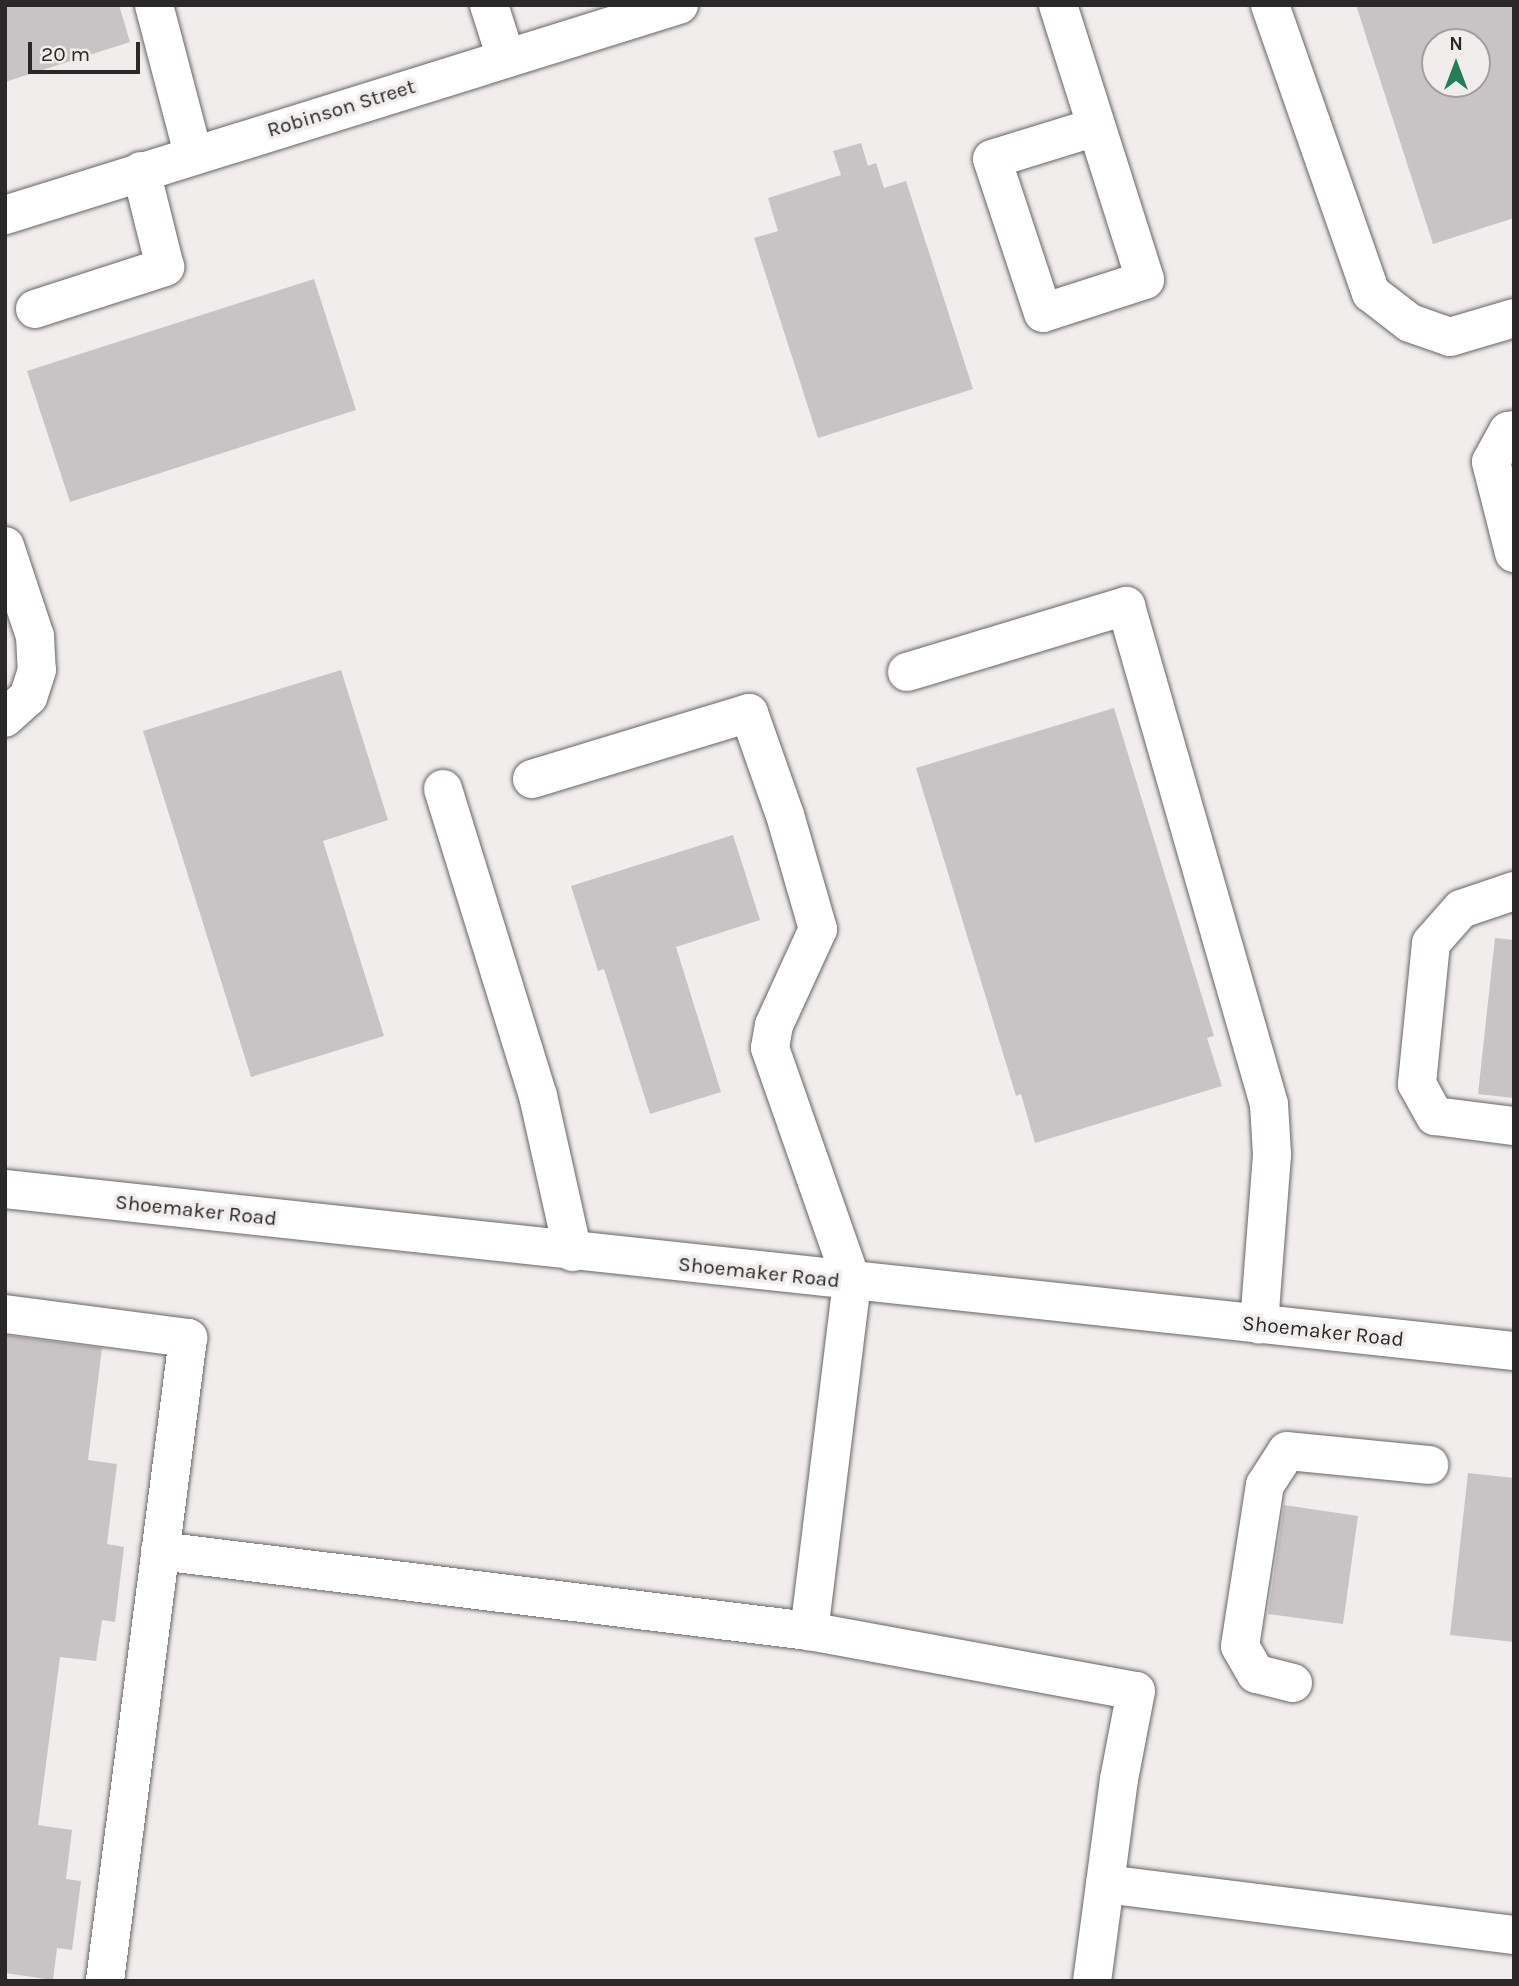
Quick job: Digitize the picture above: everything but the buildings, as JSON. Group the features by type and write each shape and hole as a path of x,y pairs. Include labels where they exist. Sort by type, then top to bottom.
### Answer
{"street":[{"path":"154,5 193,154"},
{"path":"489,5 506,58"},
{"name":"Robinson Street","path":"5,215 193,154 679,5"},
{"path":"1058,5 1145,279 1043,313 992,159 1096,127"},
{"path":"1270,5 1371,293 1410,323 1450,337 1514,318"},
{"path":"36,309 165,267 141,171"},
{"path":"1514,430 1508,431 1491,462 1514,553"},
{"path":"5,546 36,636 37,670 28,697 5,718"},
{"path":"907,672 1126,606 1269,1104 1272,1155 1259,1325"},
{"path":"533,779 748,713 818,929 774,1025 771,1048 852,1282 809,1631"},
{"path":"443,789 538,1096 573,1252"},
{"path":"1514,891 1461,909 1431,943 1417,1084 1435,1116 1514,1126"},
{"name":"Shoemaker Road","path":"5,1189 1514,1351"},
{"path":"5,1314 188,1338 105,1981"},
{"path":"1293,1683 1256,1674 1240,1646 1265,1485 1287,1451 1429,1465"},
{"path":"160,1551 809,1631 1136,1691 1092,1981"},
{"path":"1105,1884 1514,1935"}]}
